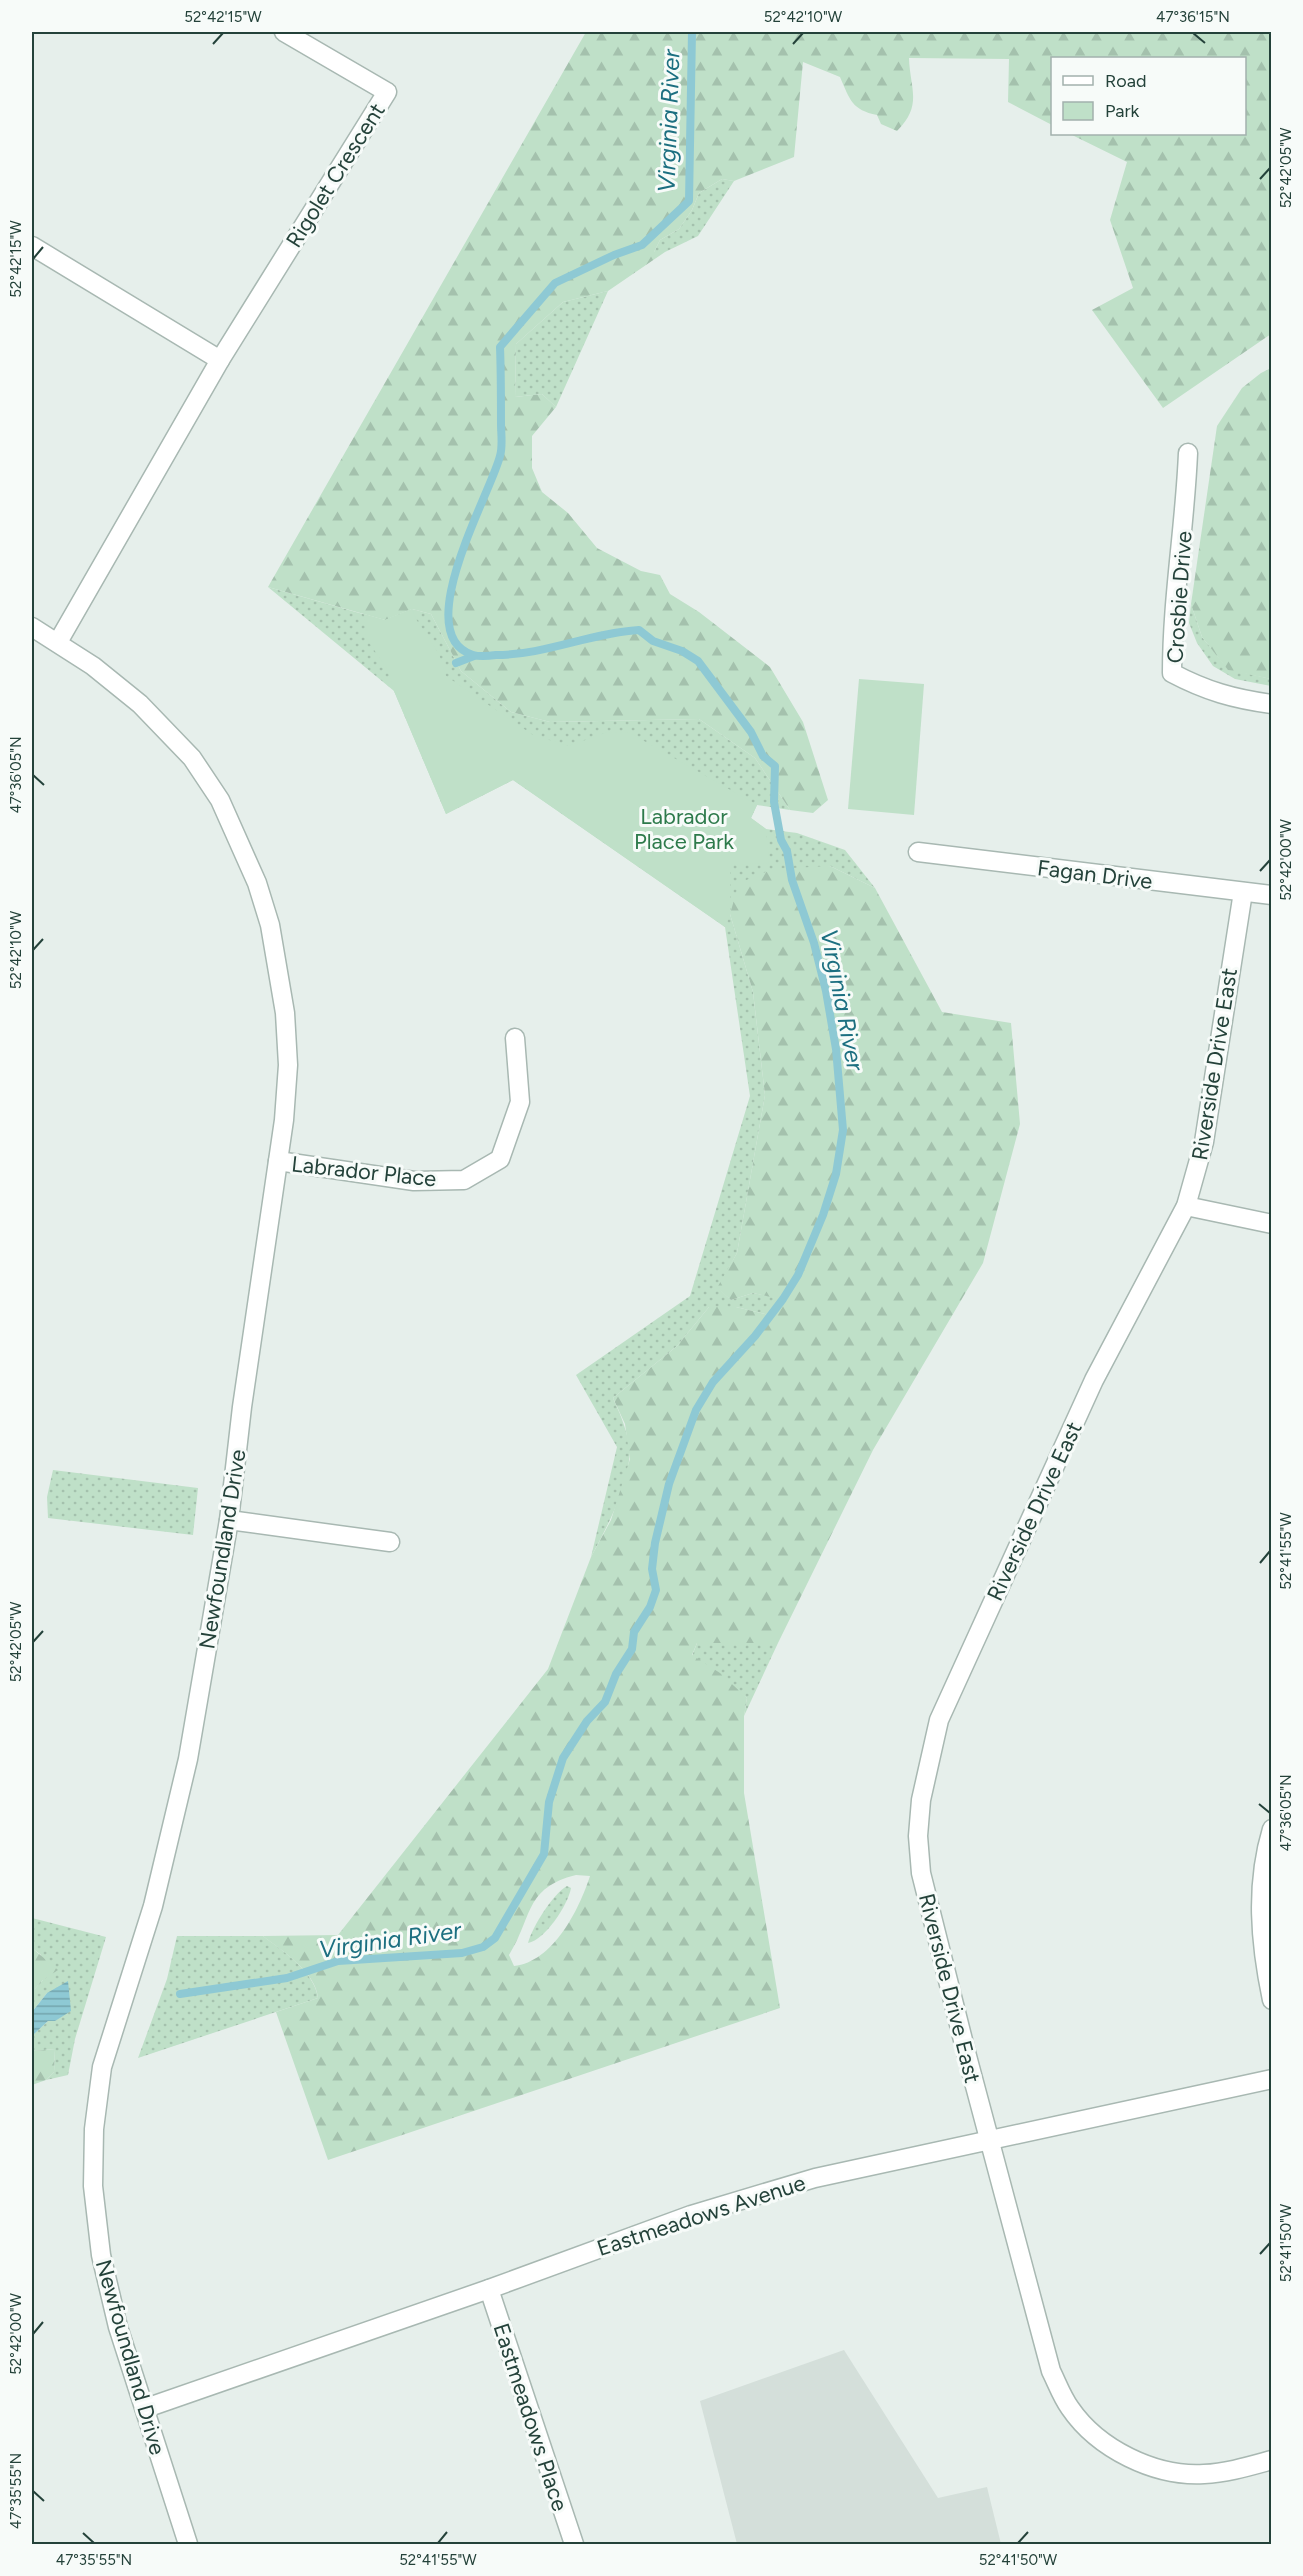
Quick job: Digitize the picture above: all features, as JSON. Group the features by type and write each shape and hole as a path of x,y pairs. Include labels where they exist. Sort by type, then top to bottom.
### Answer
{"street":[{"name":"Rigolet Crescent","path":"58,642 220,360 387,92 284,32"},
{"path":"32,246 220,360"},
{"name":"Crosbie Drive","path":"1188,453 1185,512 1172,643 1172,673 1203,689 1272,704"},
{"name":"Newfoundland Drive","path":"32,627 93,666 140,704 192,758 220,800 248,862 270,925 285,1013 288,1065 284,1120 242,1407 229,1520 188,1759 153,1906 102,2067 94,2129 93,2186 101,2255 118,2327 188,2544"},
{"name":"Fagan Drive","path":"918,852 1272,895"},
{"name":"Riverside Drive East","path":"1243,892 1204,1142 1186,1206 1122,1324 1036,1504 939,1720 926,1770 918,1836 921,1873 967,2056 1051,2371 1070,2408 1106,2445 1155,2470 1204,2474 1245,2468 1272,2460"},
{"name":"Labrador Place","path":"278,1161 414,1181 464,1180 500,1159 520,1102 515,1038"},
{"path":"1186,1206 1272,1224"},
{"path":"229,1520 390,1542"},
{"path":"1272,1829 1259,1891 1261,1931 1272,2000"},
{"name":"Eastmeadows Avenue","path":"146,2408 489,2289 691,2215 815,2178 1272,2079"},
{"name":"Eastmeadows Place","path":"489,2289 574,2544"}],"shaded area":[{"path":"844,2350 938,2498 987,2487 1001,2544 737,2544 700,2401"}],"green space":[{"path":"586,32 1271,32 1271,334 1163,408 1092,310 1133,288 1110,220 1127,162 1072,135 1246,135 1246,57 1051,57 1051,124 1008,102 1009,59 909,58 912,105 905,122 897,131 881,124 877,115 857,107 840,77 803,62 794,157 734,181 722,179 699,193 692,210 679,229 660,240 654,252 665,252 608,291 563,302 516,344 515,397 542,394 556,407 532,436 532,468 542,492 568,513 597,548 641,571 660,575 670,594 699,612 770,667 803,722 828,800 813,813 790,810 755,758 699,719 550,722 511,712 461,671 431,614 412,609 385,620 268,587"},
{"path":"722,179 734,181 698,236 665,252 654,252 660,240 679,229 692,210 699,193"},
{"path":"608,291 556,407 542,394 515,397 516,344 563,302"},
{"path":"1271,368 1271,679 1228,670 1202,637 1191,604 1217,426 1242,388"},
{"path":"268,587 384,620 412,609 431,614 461,671 511,712 550,722 699,719 755,758 790,810 757,805 751,818 766,829 797,833 845,850 875,888 830,866 730,914 753,992 765,1095 737,1253 718,1288 731,1300 753,1293 783,1299 769,1315 736,1307 709,1307 677,1346 613,1398 627,1437 629,1461 619,1498 591,1557 617,1447 576,1375 690,1296 750,1096 725,927 513,780 446,814 394,691"},
{"path":"1191,604 1202,637 1228,669 1271,679 1271,686 1235,679 1213,666 1197,643 1189,623"},
{"name":"Labrador Place Park","path":"412,609 439,654 446,676 533,735 569,746 607,732 630,733 757,805 751,818 766,829 769,863 730,865 730,914 725,927 513,780 446,814 394,691 387,669 366,638 364,614 385,620"},
{"path":"859,679 924,684 914,815 848,809"},
{"path":"830,866 875,888 942,1012 1011,1023 1020,1124 983,1263 873,1450 778,1643 697,1643 692,1655 720,1673 747,1698 744,1716 744,1793 780,2008 328,2160 276,2012 318,1998 316,1988 297,1963 263,1936 338,1935 548,1669 591,1557 611,1520 630,1459 625,1424 613,1398 677,1346 709,1307 736,1307 769,1315 783,1300 753,1293 731,1300 717,1288 737,1253 765,1095 753,992 730,914 739,883 773,869","holes":["576,1875 590,1876 579,1904 552,1945 541,1955 514,1966 509,1955 538,1896 559,1881"]},
{"path":"53,1470 198,1488 193,1535 48,1518 47,1497"},
{"path":"697,1643 778,1643 744,1716 747,1698 692,1656"},
{"path":"567,1886 571,1888 569,1895 555,1921 541,1936 528,1943 544,1912 561,1890"},
{"path":"32,1918 106,1937 75,2039 68,2075 46,2080 54,2072 55,2049 32,2051 32,2036 48,2021 55,2021 58,2017 47,1993 32,2012 32,1992 43,1980 41,1955 32,1948"},
{"path":"177,1936 263,1936 305,1971 316,1988 318,1998 138,2058 167,1979"},
{"path":"32,1948 58,1970 43,1980 32,1992"},
{"path":"55,2049 54,2072 46,2080 32,2085 32,2051"}],"water":[{"path":"68,1981 71,2011 55,2021 48,2021 32,2036 32,2012 47,1993"}],"waterway":[{"name":"Virginia River","path":"180,1994 287,1978 338,1961 462,1953 483,1947 495,1938 544,1854 549,1802 563,1758 587,1721 605,1702 616,1674 632,1649 634,1632 650,1607 656,1590 652,1569 655,1543 669,1484 696,1410 713,1382 755,1336 798,1275 823,1215 836,1174 843,1130 836,1049 826,991 814,943 792,880 787,851 781,840 774,802 775,766 763,756 751,732 698,661 682,651 653,641 639,630 603,635 532,652 482,656 473,655 455,642 449,621 451,593 459,562 501,452 500,347 555,283 614,255 642,245 689,201 692,32"},
{"path":"456,663 474,656"}]}
